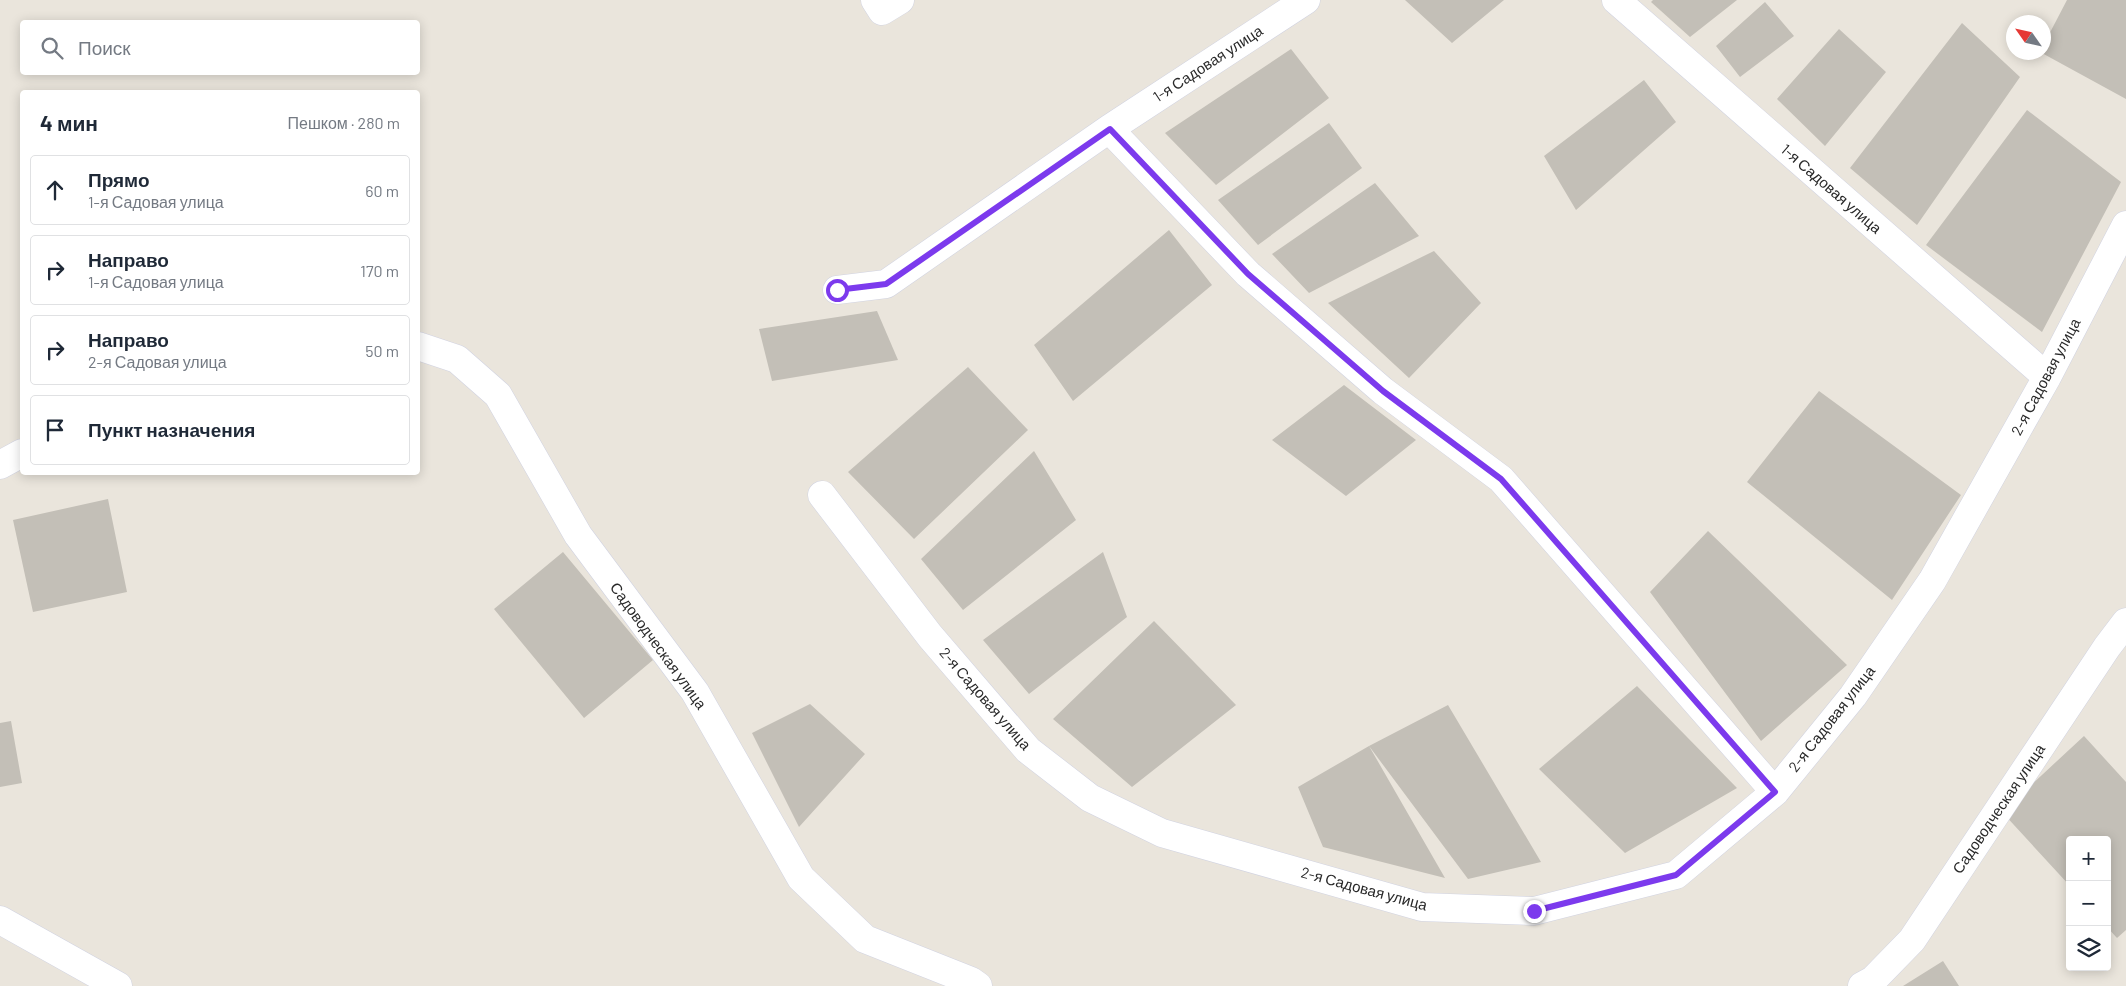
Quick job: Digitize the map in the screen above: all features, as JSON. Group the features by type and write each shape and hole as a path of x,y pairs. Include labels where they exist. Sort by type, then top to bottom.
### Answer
{"street":[{"path":"875,0 882,11 900,0"},
{"name":"1-я Садовая улица","path":"837,290 886,284 1110,129 1306,0"},
{"name":"1-я Садовая улица","path":"1616,0 2047,378"},
{"path":"1110,129 1248,274 1383,391 1501,479 1775,792"},
{"name":"2-я Садовая улица","path":"822,495 930,636 1028,750 1090,798 1162,833 1422,907 1534,911 1676,875 1775,792 1853,696 1932,581 2047,378 2126,225"},
{"name":"Садоводческая улица","path":"420,347 456,359 498,396 578,535 695,692 801,878 865,939 971,981 978,986"},
{"path":"0,465 20,454"},
{"name":"Садоводческая улица","path":"1862,986 1874,980 1912,940 2101,655 2126,622"},
{"path":"0,920 118,986"}],"building":[{"path":"1405,0 1504,0 1452,43"},
{"path":"1653,0 1737,0 1690,37 1651,2"},
{"path":"2067,0 2126,0 2126,99 2051,58 2051,31"},
{"path":"1765,2 1794,36 1740,77 1716,46"},
{"path":"1962,23 2020,77 1917,225 1850,168"},
{"path":"1839,29 1886,72 1825,146 1777,99"},
{"path":"1291,49 1329,98 1216,185 1165,133"},
{"path":"1644,80 1676,122 1576,210 1544,156"},
{"path":"2027,110 2121,182 2042,332 1926,245"},
{"path":"1329,123 1362,168 1258,245 1218,200"},
{"path":"1375,183 1419,236 1309,293 1272,254"},
{"path":"1169,230 1212,285 1073,401 1034,345"},
{"path":"1434,251 1481,303 1409,378 1328,303"},
{"path":"877,311 898,360 772,381 759,329"},
{"path":"968,367 1028,430 914,539 848,472"},
{"path":"1344,385 1416,440 1346,496 1272,440"},
{"path":"1819,391 1961,495 1892,600 1747,482"},
{"path":"1034,451 1076,520 963,610 921,559"},
{"path":"108,499 127,592 33,612 13,520"},
{"path":"1708,531 1847,665 1761,741 1650,592"},
{"path":"563,552 653,660 584,718 494,609"},
{"path":"1103,552 1127,617 1029,694 983,640"},
{"path":"1154,621 1236,705 1132,787 1053,719"},
{"path":"1637,686 1737,788 1625,853 1539,769"},
{"path":"810,704 865,754 799,827 752,733"},
{"path":"1448,705 1541,862 1468,879 1369,746"},
{"path":"11,721 22,783 0,787 0,723"},
{"path":"2084,736 2126,782 2126,930 2117,938 2111,931 2111,836 2066,836 2066,882 2002,812"},
{"path":"1369,746 1445,878 1323,847 1298,787"},
{"path":"1943,961 1959,986 1903,986"}],"route":[{"path":"837,290 886,284 1110,129 1248,274 1383,391 1501,479 1775,792 1676,875 1534,911"}]}
